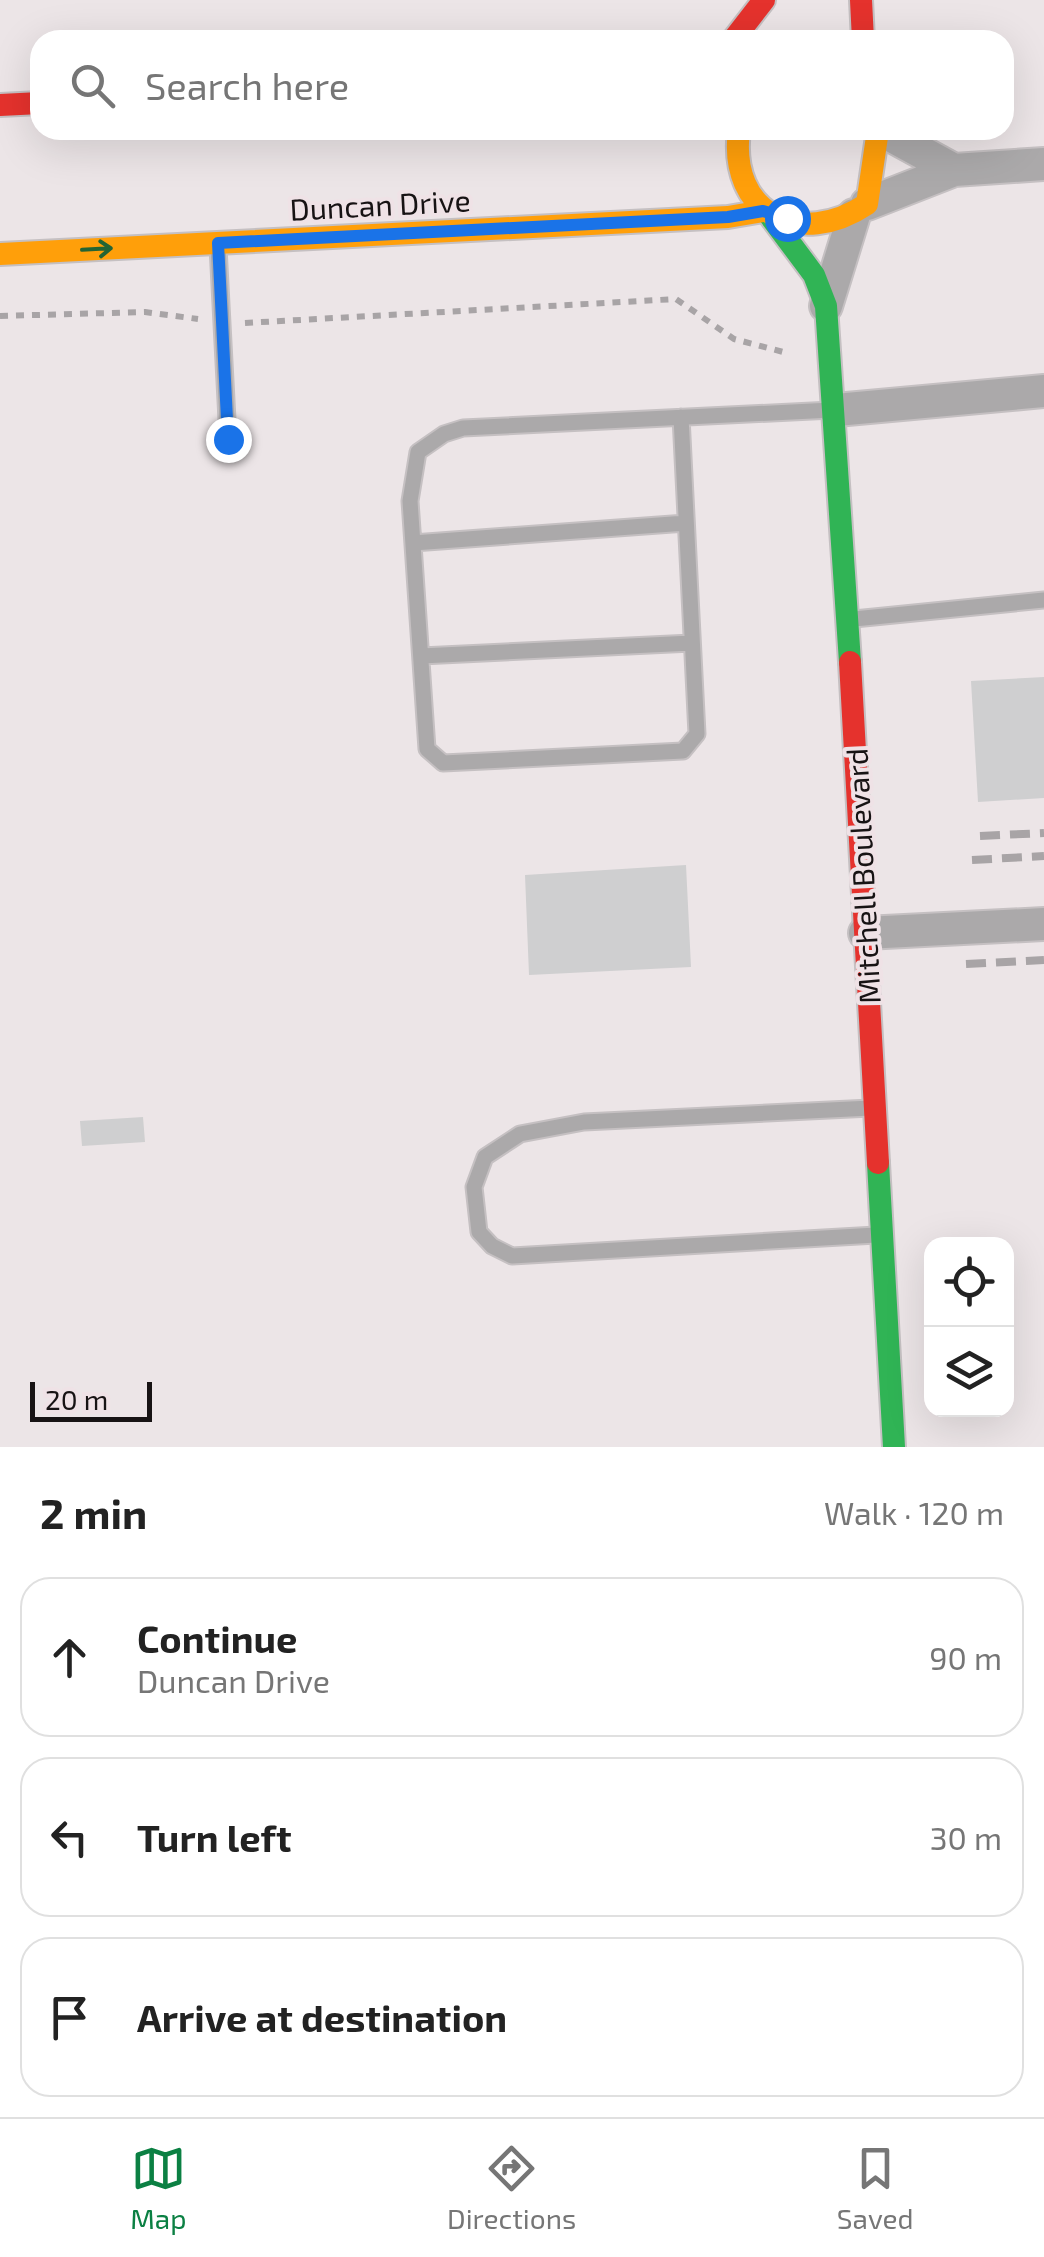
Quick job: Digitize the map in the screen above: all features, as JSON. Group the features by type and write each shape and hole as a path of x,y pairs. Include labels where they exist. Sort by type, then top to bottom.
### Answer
{"street":[{"path":"741,30 765,0"},
{"path":"765,0 767,30"},
{"path":"861,0 862,30"},
{"path":"0,105 30,103"},
{"name":"Mitchell Boulevard","path":"738,140 740,176 814,275 826,306 836,410 894,1447"},
{"path":"861,209 877,140"},
{"path":"898,140 954,170"},
{"path":"861,209 954,170 1044,164"},
{"name":"Mitchell Boulevard","path":"826,306 861,209"},
{"name":"Duncan Drive","path":"0,254 766,214 809,221 861,209"},
{"path":"836,410 1044,391"},
{"path":"865,933 1044,924"}],"lane":[{"path":"218,243 228,439"},
{"path":"681,417 697,734 683,751 443,763 427,748 410,500 418,452 444,434 463,428 681,417 836,410"},
{"path":"413,543 686,523"},
{"path":"848,619 1044,600"},
{"path":"421,656 692,642"},
{"path":"875,1107 584,1122 520,1134 485,1158 474,1188 479,1232 492,1246 512,1256 882,1234"}],"path":[{"path":"0,316 145,312 222,321 676,299 734,340 762,350 829,351"}],"building":[{"path":"1044,677 1044,798 978,802 971,681"},
{"path":"686,865 691,967 529,975 525,875"},
{"path":"143,1117 145,1142 82,1146 80,1121"}],"railway":[{"path":"980,836 1044,833"},
{"path":"972,860 1044,856"},
{"path":"966,964 1044,960"}],"traffic: fast":[{"path":"770,216 814,275 826,306 850,662"},
{"path":"878,1163 894,1447"}],"traffic: slow":[{"path":"739,140 745,183 757,202 794,223 842,217 867,204 877,140"},
{"path":"0,254 728,217 763,211"}],"traffic: jam":[{"path":"741,30 764,0"},
{"path":"861,0 862,30"},
{"path":"0,105 30,104"},
{"path":"850,662 878,1163"}],"route":[{"path":"228,439 218,243 728,217 763,211 787,218"}]}
